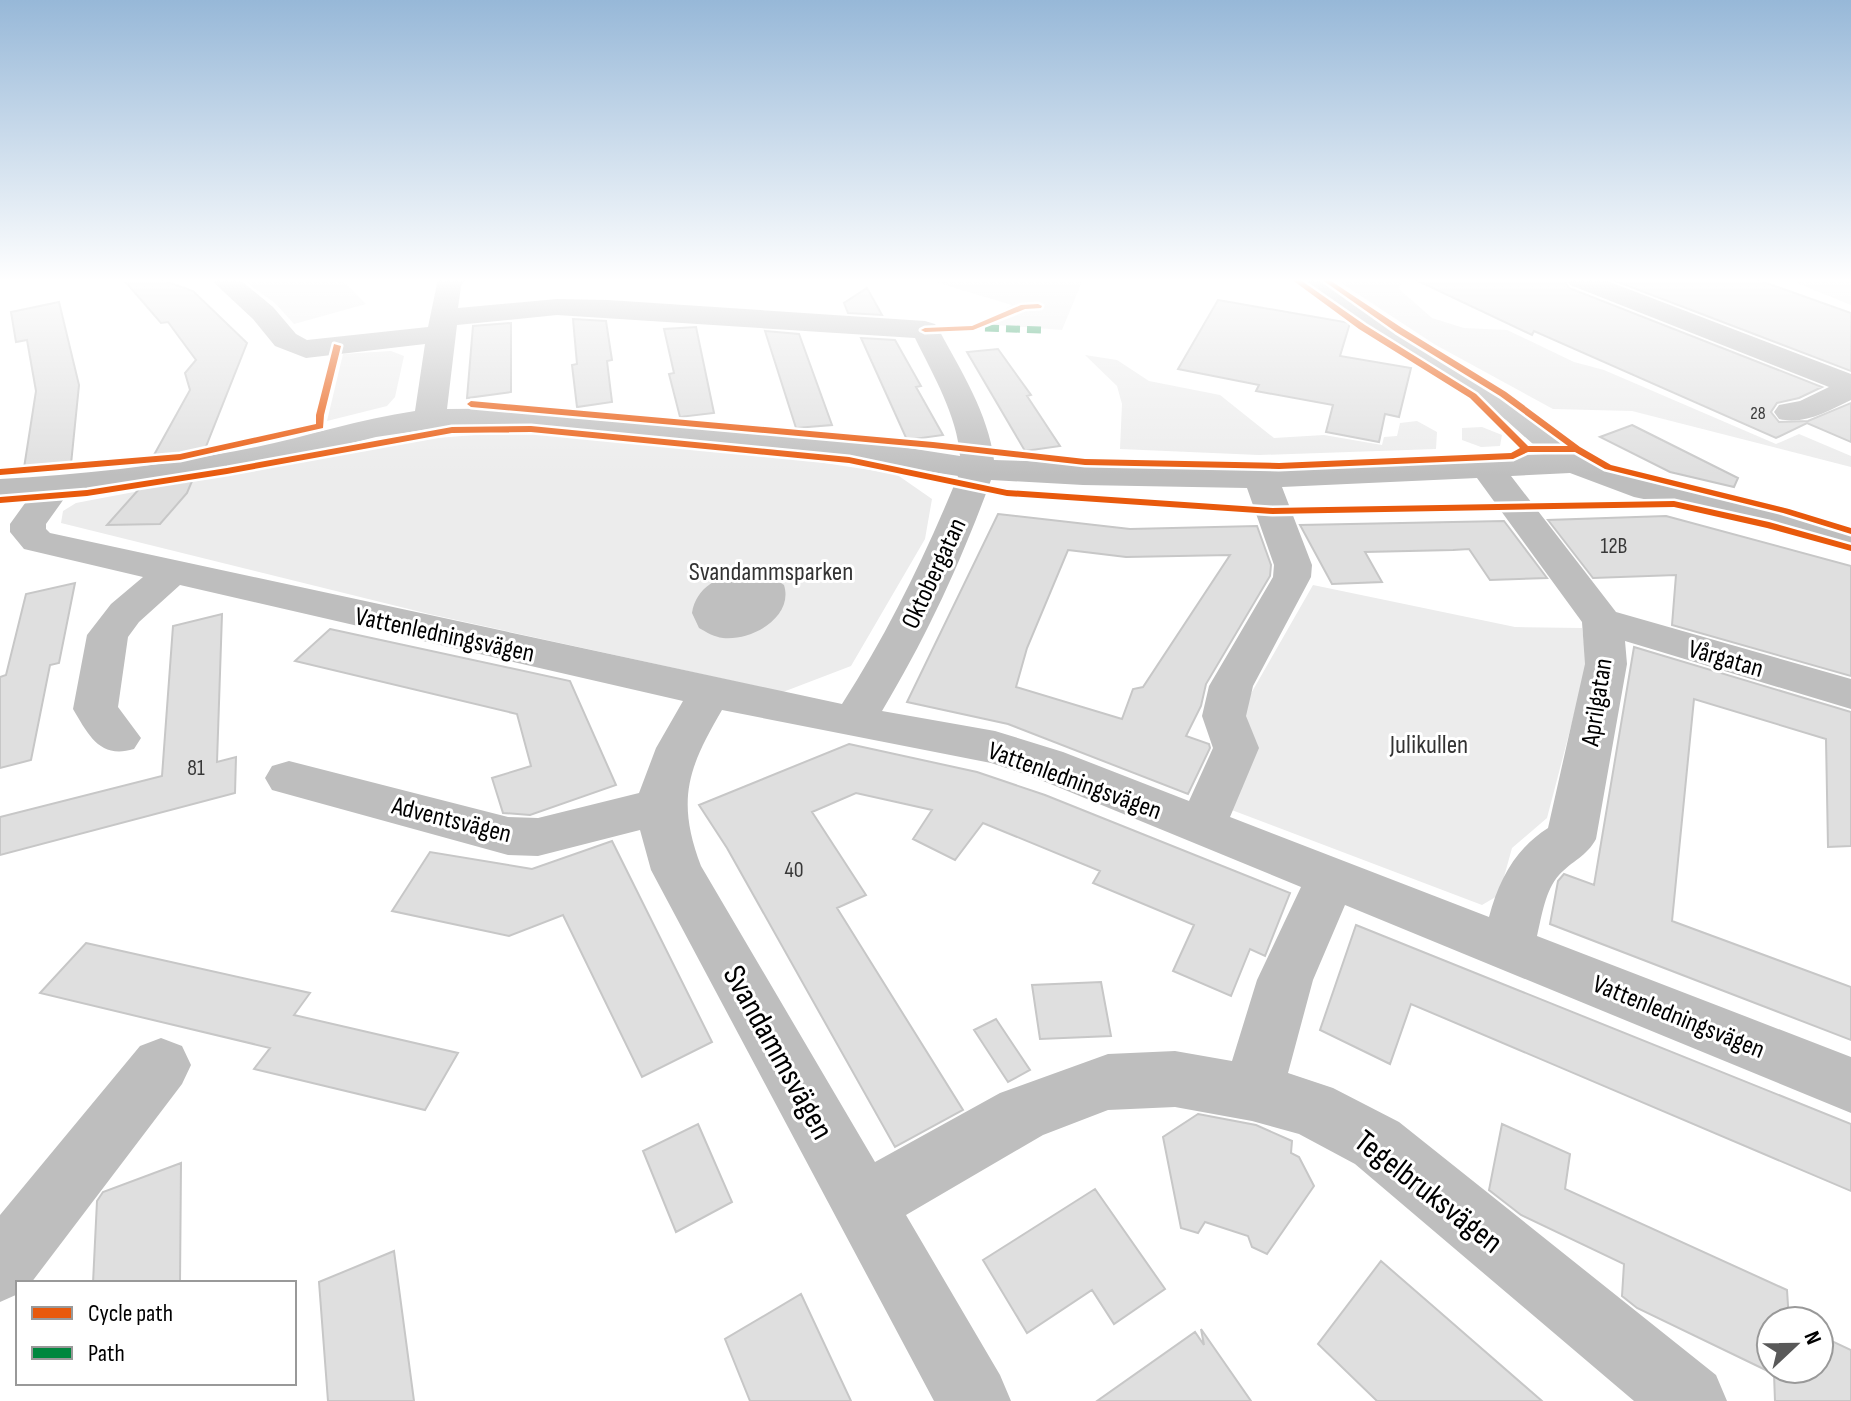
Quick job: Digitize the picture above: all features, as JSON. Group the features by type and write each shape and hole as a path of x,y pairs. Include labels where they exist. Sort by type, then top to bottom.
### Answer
{"street":[{"path":"289,344 306,349 333,344"},
{"path":"430,419 440,344"},
{"path":"932,344 956,391 975,439 978,469"},
{"path":"1411,344 1517,413 1574,463 1646,490 1772,515 1851,540"},
{"path":"1744,344 1851,387"},
{"path":"1790,412 1808,409 1851,387"},
{"path":"0,490 55,487 239,461 375,427 430,419 559,418 805,442 978,469 1083,475 1261,478 1574,463"},
{"name":"Oktobergatan","path":"854,721 892,659 939,568 978,469"},
{"name":"Aprilgatan","path":"1488,469 1602,621 1606,664 1571,839 1546,853 1527,877 1507,948"},
{"path":"1201,828 1236,748 1224,716 1231,686 1292,577 1293,565 1261,478"},
{"name":"Vattenledningsvägen","path":"55,487 28,524 28,532 37,541 711,692 995,747 1047,764 1851,1085"},
{"path":"118,738 95,709 108,635 125,613 171,573"},
{"name":"Vårgatan","path":"1602,621 1851,694"},
{"name":"Svandammsvägen","path":"711,692 691,725 675,761 662,806 663,828 677,870 974,1401"},
{"name":"Adventsvägen","path":"289,778 508,836 538,837 662,806"},
{"path":"1252,1093 1285,980 1331,878"},
{"path":"0,1268 161,1065"},
{"name":"Tegelbruksvägen","path":"865,1203 1022,1114 1108,1082 1175,1079 1252,1093 1311,1108 1377,1143 1690,1401"}],"green space":[{"path":"1435,344 1537,344 1776,444 1799,434 1851,456 1851,467 1632,411 1553,409"},
{"path":"391,351 404,356 395,397 387,406 327,421 343,354"},
{"path":"1085,355 1117,360 1149,381 1220,395 1274,438 1324,435 1382,445 1384,437 1397,436 1400,423 1417,421 1437,432 1436,449 1259,455 1120,449 1122,404 1117,386"},
{"path":"1482,427 1502,435 1500,446 1481,447 1462,440 1462,428"},
{"name":"Svandammsparken","path":"543,434 779,456 896,474 932,499 925,539 851,666 783,692 429,614 61,523 63,511 76,503 413,440"},
{"name":"Julikullen","path":"1313,585 1515,627 1582,628 1587,665 1547,818 1512,848 1499,895 1482,905 1229,809 1241,711"}],"shaded area":[{"path":"743,571 768,574 784,585 783,607 777,617 758,631 734,638 716,637 699,628 692,613 698,596 717,580"}],"building":[{"path":"28,344 69,344 79,385 71,464 24,468 36,391"},
{"path":"184,344 246,344 203,454 166,460 172,454 154,455 190,390 185,373 196,360"},
{"path":"471,344 511,344 511,392 467,398"},
{"path":"575,344 610,344 612,360 607,361 612,402 577,407 572,365 577,364"},
{"path":"667,344 700,344 714,413 680,417 669,374 674,373"},
{"path":"769,344 803,344 832,425 796,428"},
{"path":"864,344 897,344 921,386 916,387 943,435 907,440"},
{"path":"1192,344 1344,344 1340,356 1411,368 1399,417 1385,414 1379,442 1326,432 1333,405 1256,391 1259,385 1178,369"},
{"path":"1564,344 1713,344 1822,387 1799,398 1777,403 1771,412 1779,422 1808,421 1851,403 1851,442 1807,423 1776,438"},
{"path":"1781,344 1851,344 1851,371"},
{"path":"998,349 1031,395 1027,396 1060,446 1025,451 967,352"},
{"path":"1632,425 1738,478 1734,487 1670,472 1600,437"},
{"path":"192,481 187,493 160,524 107,525 140,488"},
{"path":"998,514 1130,529 1257,526 1271,565 1270,576 1206,684 1201,706 1186,736 1209,744 1210,748 1188,794 1008,724 907,702","holes":["1068,550 1126,557 1230,555 1143,687 1133,689 1122,719 1016,687 1027,648"]},
{"path":"1666,516 1851,566 1851,676 1672,625 1676,575 1593,578 1548,520"},
{"path":"1504,521 1547,578 1490,580 1469,549 1365,552 1382,582 1332,584 1300,525"},
{"path":"75,583 59,663 50,665 31,760 0,768 0,677 6,675 26,594"},
{"path":"222,614 217,762 236,757 235,793 0,855 0,817 162,776 173,626"},
{"path":"330,629 570,681 616,785 530,815 503,813 492,778 531,766 517,714 295,661"},
{"path":"1634,647 1851,712 1851,846 1828,847 1826,739 1694,699 1672,921 1851,987 1851,1040 1550,924 1558,881 1564,874 1594,885"},
{"path":"849,744 977,772 1045,795 1290,893 1265,956 1250,949 1231,996 1173,971 1194,925 1093,883 1100,871 983,823 955,860 913,839 932,810 856,793 812,812 866,895 837,908 963,1110 895,1147 727,848 699,805"},
{"path":"612,841 712,1042 642,1077 563,915 509,936 392,911 430,852 532,869"},
{"path":"1356,925 1851,1124 1851,1191 1411,1004 1390,1064 1320,1030"},
{"path":"86,943 310,993 294,1015 458,1053 425,1110 254,1069 270,1048 40,993"},
{"path":"1101,982 1111,1036 1040,1039 1032,985"},
{"path":"996,1019 1030,1070 1008,1082 974,1030"},
{"path":"1198,1114 1256,1125 1292,1141 1291,1153 1299,1157 1314,1186 1267,1254 1252,1247 1248,1236 1205,1222 1198,1233 1181,1228 1163,1137"},
{"path":"698,1124 732,1202 676,1232 643,1151"},
{"path":"1502,1124 1570,1154 1565,1189 1787,1290 1788,1305 1755,1305 1755,1365 1637,1308 1622,1296 1624,1264 1521,1215 1489,1190"},
{"path":"181,1163 180,1281 93,1281 97,1201 103,1192"},
{"path":"1095,1189 1165,1289 1114,1324 1092,1290 1027,1333 983,1260"},
{"path":"394,1251 414,1401 328,1401 319,1282"},
{"path":"1381,1261 1542,1401 1377,1401 1318,1344"},
{"path":"801,1294 851,1401 750,1401 725,1339"},
{"path":"1201,1329 1251,1401 1097,1401 1195,1332 1204,1345"},
{"path":"1835,1342 1851,1350 1851,1401 1775,1401 1774,1385 1835,1385"}],"cycle path":[{"path":"1390,344 1473,396 1526,449"},
{"path":"1422,344 1503,394 1577,449 1608,467 1786,511 1851,531"},
{"path":"0,472 180,457 320,426 337,346"},
{"path":"471,404 933,445 1085,462 1279,466 1513,456 1526,449 1577,449"},
{"path":"0,500 87,493 452,430 531,429 849,460 1007,493 1272,511 1674,504 1769,525 1851,548"}]}
